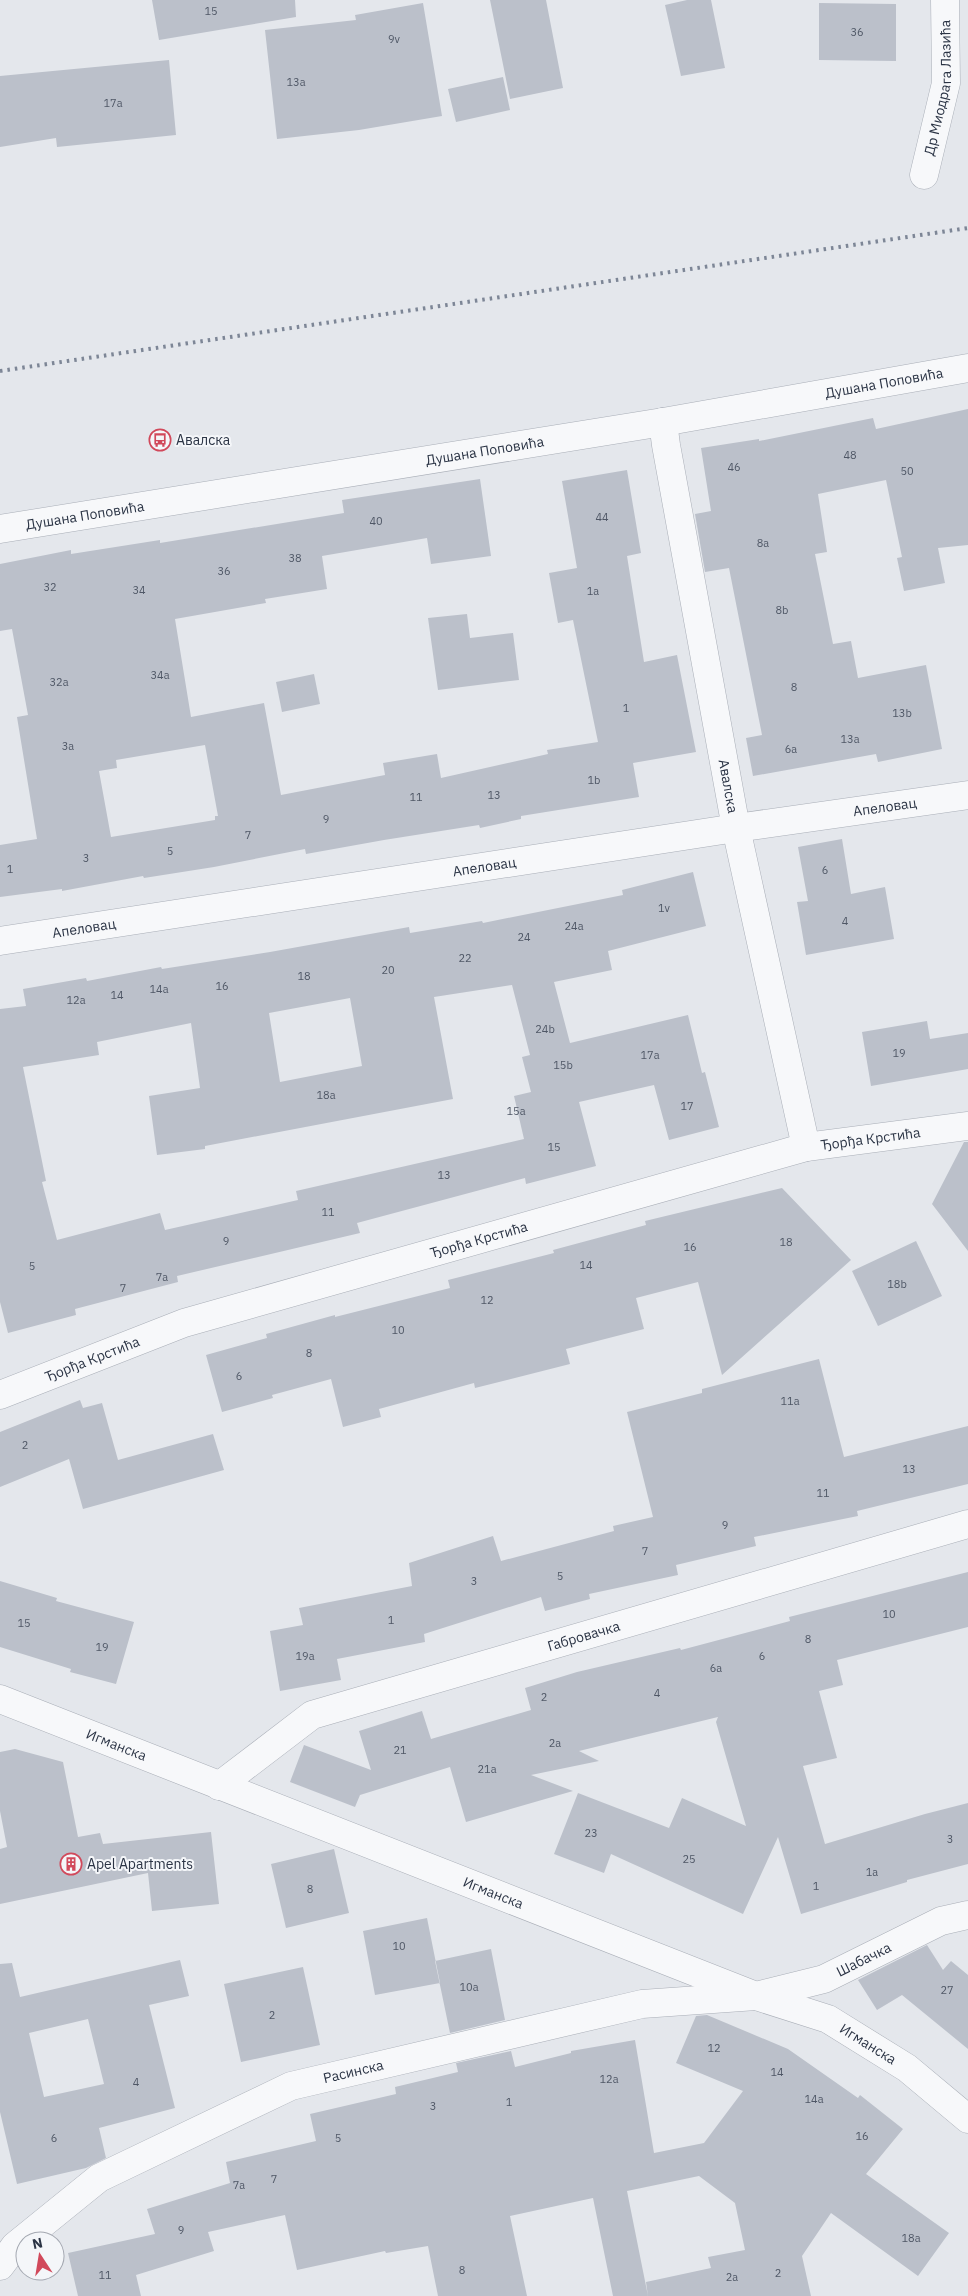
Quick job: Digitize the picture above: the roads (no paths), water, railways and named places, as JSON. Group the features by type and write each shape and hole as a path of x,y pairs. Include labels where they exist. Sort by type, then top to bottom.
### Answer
{"street":[{"name":"Др Миодрага Лазића","path":"924,176 946,83 944,0"},
{"name":"Душана Поповића","path":"0,529 663,422 968,368"},
{"name":"Авалска","path":"663,422 736,828 806,1147"},
{"name":"Апеловац","path":"0,941 736,828 968,795"},
{"name":"Ђорђа Крстића","path":"0,1395 184,1323 806,1147 968,1126"},
{"name":"Габровачка","path":"219,1786 312,1715 968,1524"},
{"name":"Игманска","path":"0,1699 756,1996 828,2019 907,2068 968,2119"},
{"name":"Шабачка","path":"756,1996 824,1979 940,1921 968,1915"},
{"name":"Расинска","path":"0,2266 15,2246 99,2178 291,2086 642,2004 756,1996"}],"railway":[{"path":"0,371 968,228"}],"place":[{"name":"Авалска","path":"160,440"},
{"name":"Apel Apartments","path":"71,1864"}]}
